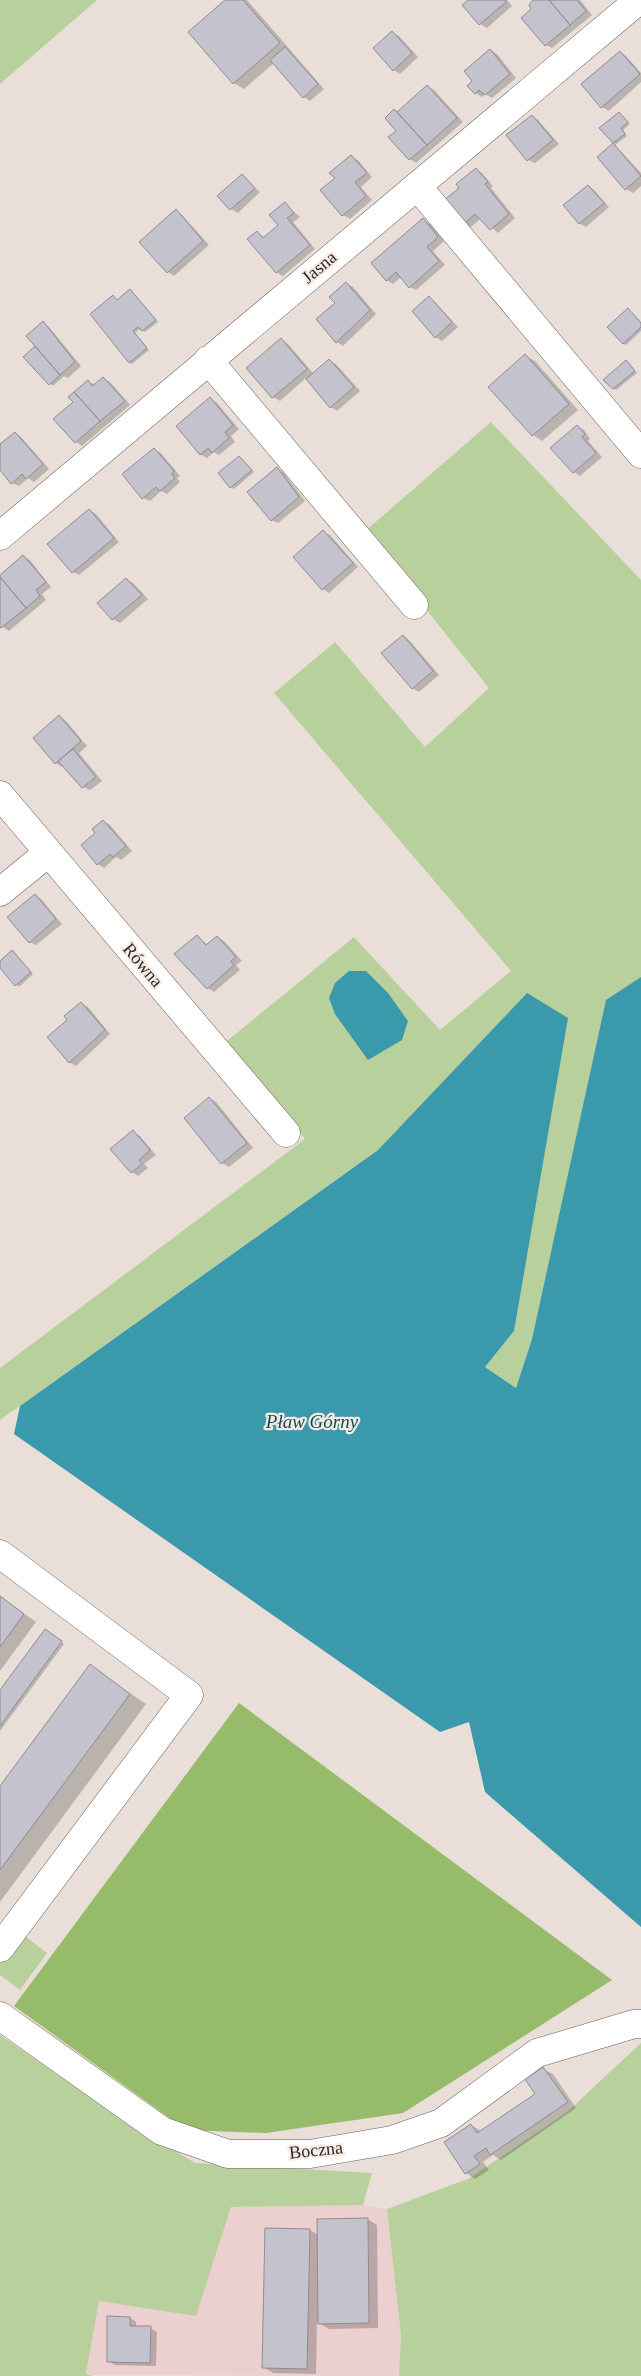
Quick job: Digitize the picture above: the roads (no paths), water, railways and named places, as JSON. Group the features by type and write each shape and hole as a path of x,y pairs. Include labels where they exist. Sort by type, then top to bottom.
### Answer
{"street":[{"name":"Jasna","path":"2,530 640,0"},
{"path":"417,186 641,454"},
{"path":"208,360 414,605"},
{"name":"Równa","path":"0,796 286,1133"},
{"path":"0,892 48,853"},
{"path":"0,1554 189,1695 0,1948"},
{"name":"Boczna","path":"0,2016 162,2131 228,2154 310,2154 392,2140 441,2124 537,2053 634,2024 641,2024"}],"water":[{"path":"349,971 366,971 388,993 408,1021 402,1040 368,1060 335,1014 329,998 335,983"},
{"name":"Pław Górny","path":"641,977 641,1927 485,1792 469,1722 440,1732 14,1434 20,1406 378,1150 527,993 568,1018 514,1331 485,1367 516,1388 532,1339 606,1000"}]}
